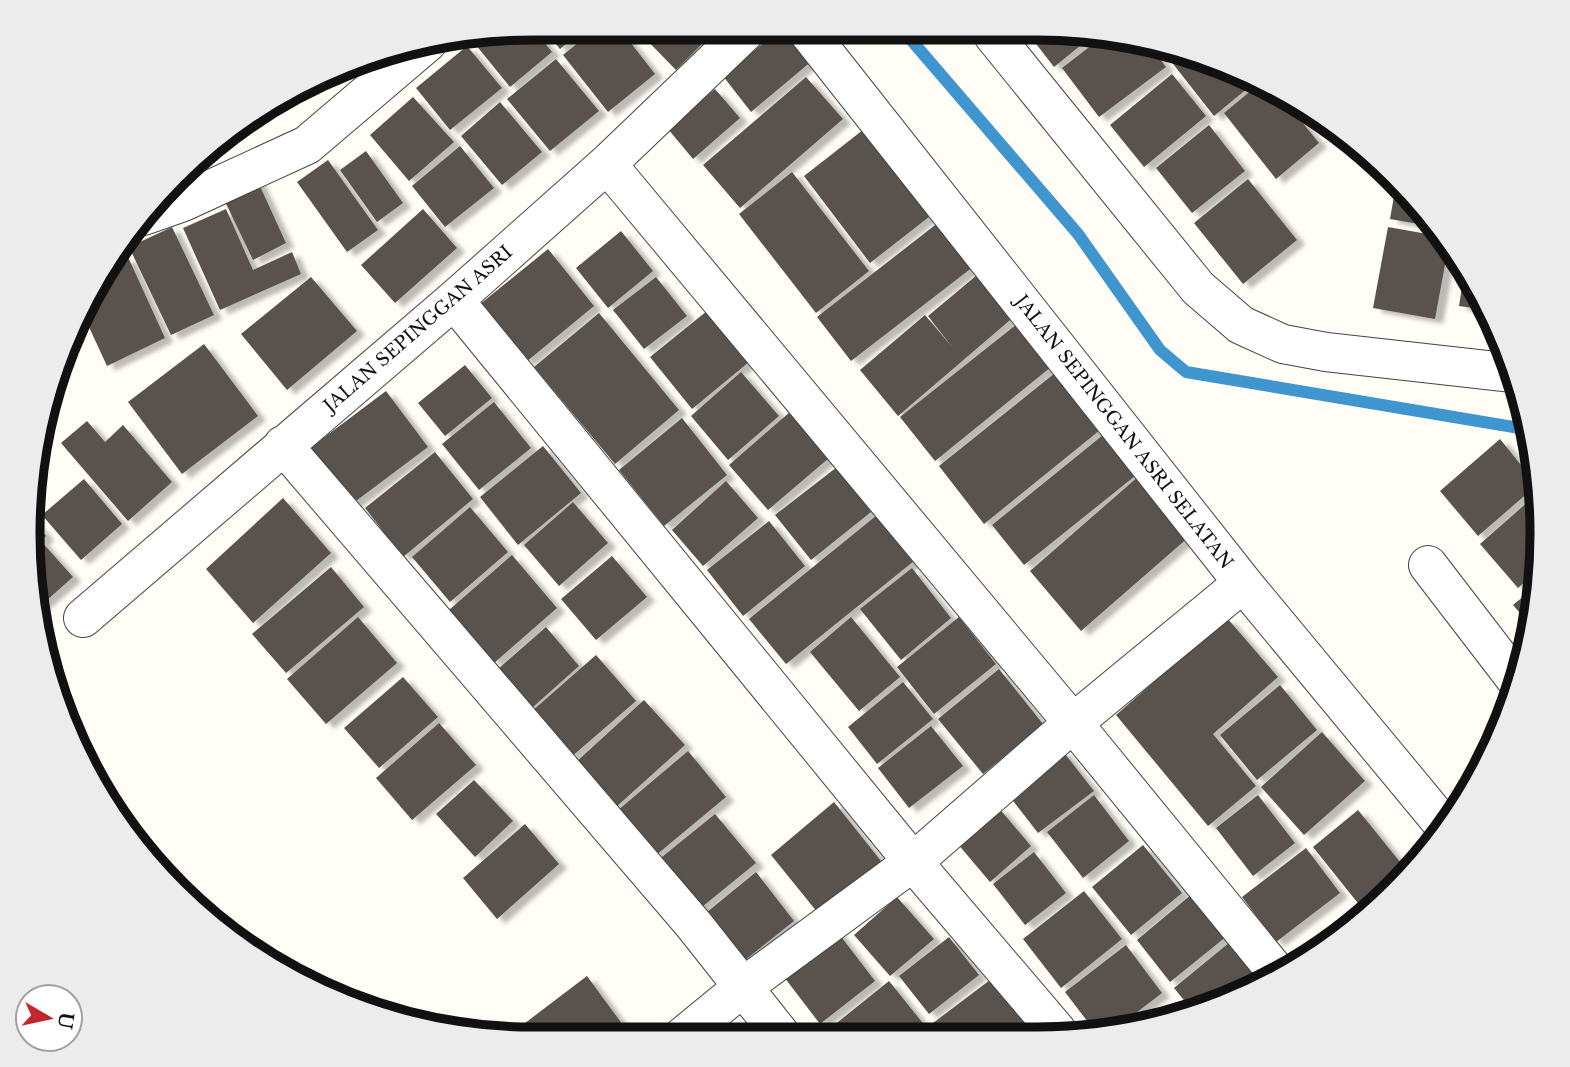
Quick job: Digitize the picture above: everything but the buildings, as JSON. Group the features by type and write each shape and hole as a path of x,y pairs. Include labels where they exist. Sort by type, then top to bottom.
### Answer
{"street":[{"name":"JALAN SEPINGGAN ASRI","path":"83,618 454,300 607,164 737,40"},
{"name":"JALAN SEPINGGAN ASRI SELATAN","path":"814,40 1243,583 1439,819"},
{"path":"997,40 1198,288 1241,325 1283,344 1326,352 1503,372"},
{"path":"162,209 307,145 412,56"},
{"path":"607,164 1073,723 1272,967"},
{"path":"454,300 913,862 1053,1026"},
{"path":"283,445 694,925 775,1027"},
{"path":"1428,565 1510,672"},
{"path":"694,1027 743,987 913,862 1073,723 1243,583"}],"waterway":[{"path":"911,40 1078,234 1160,350 1186,372 1518,428"}]}
